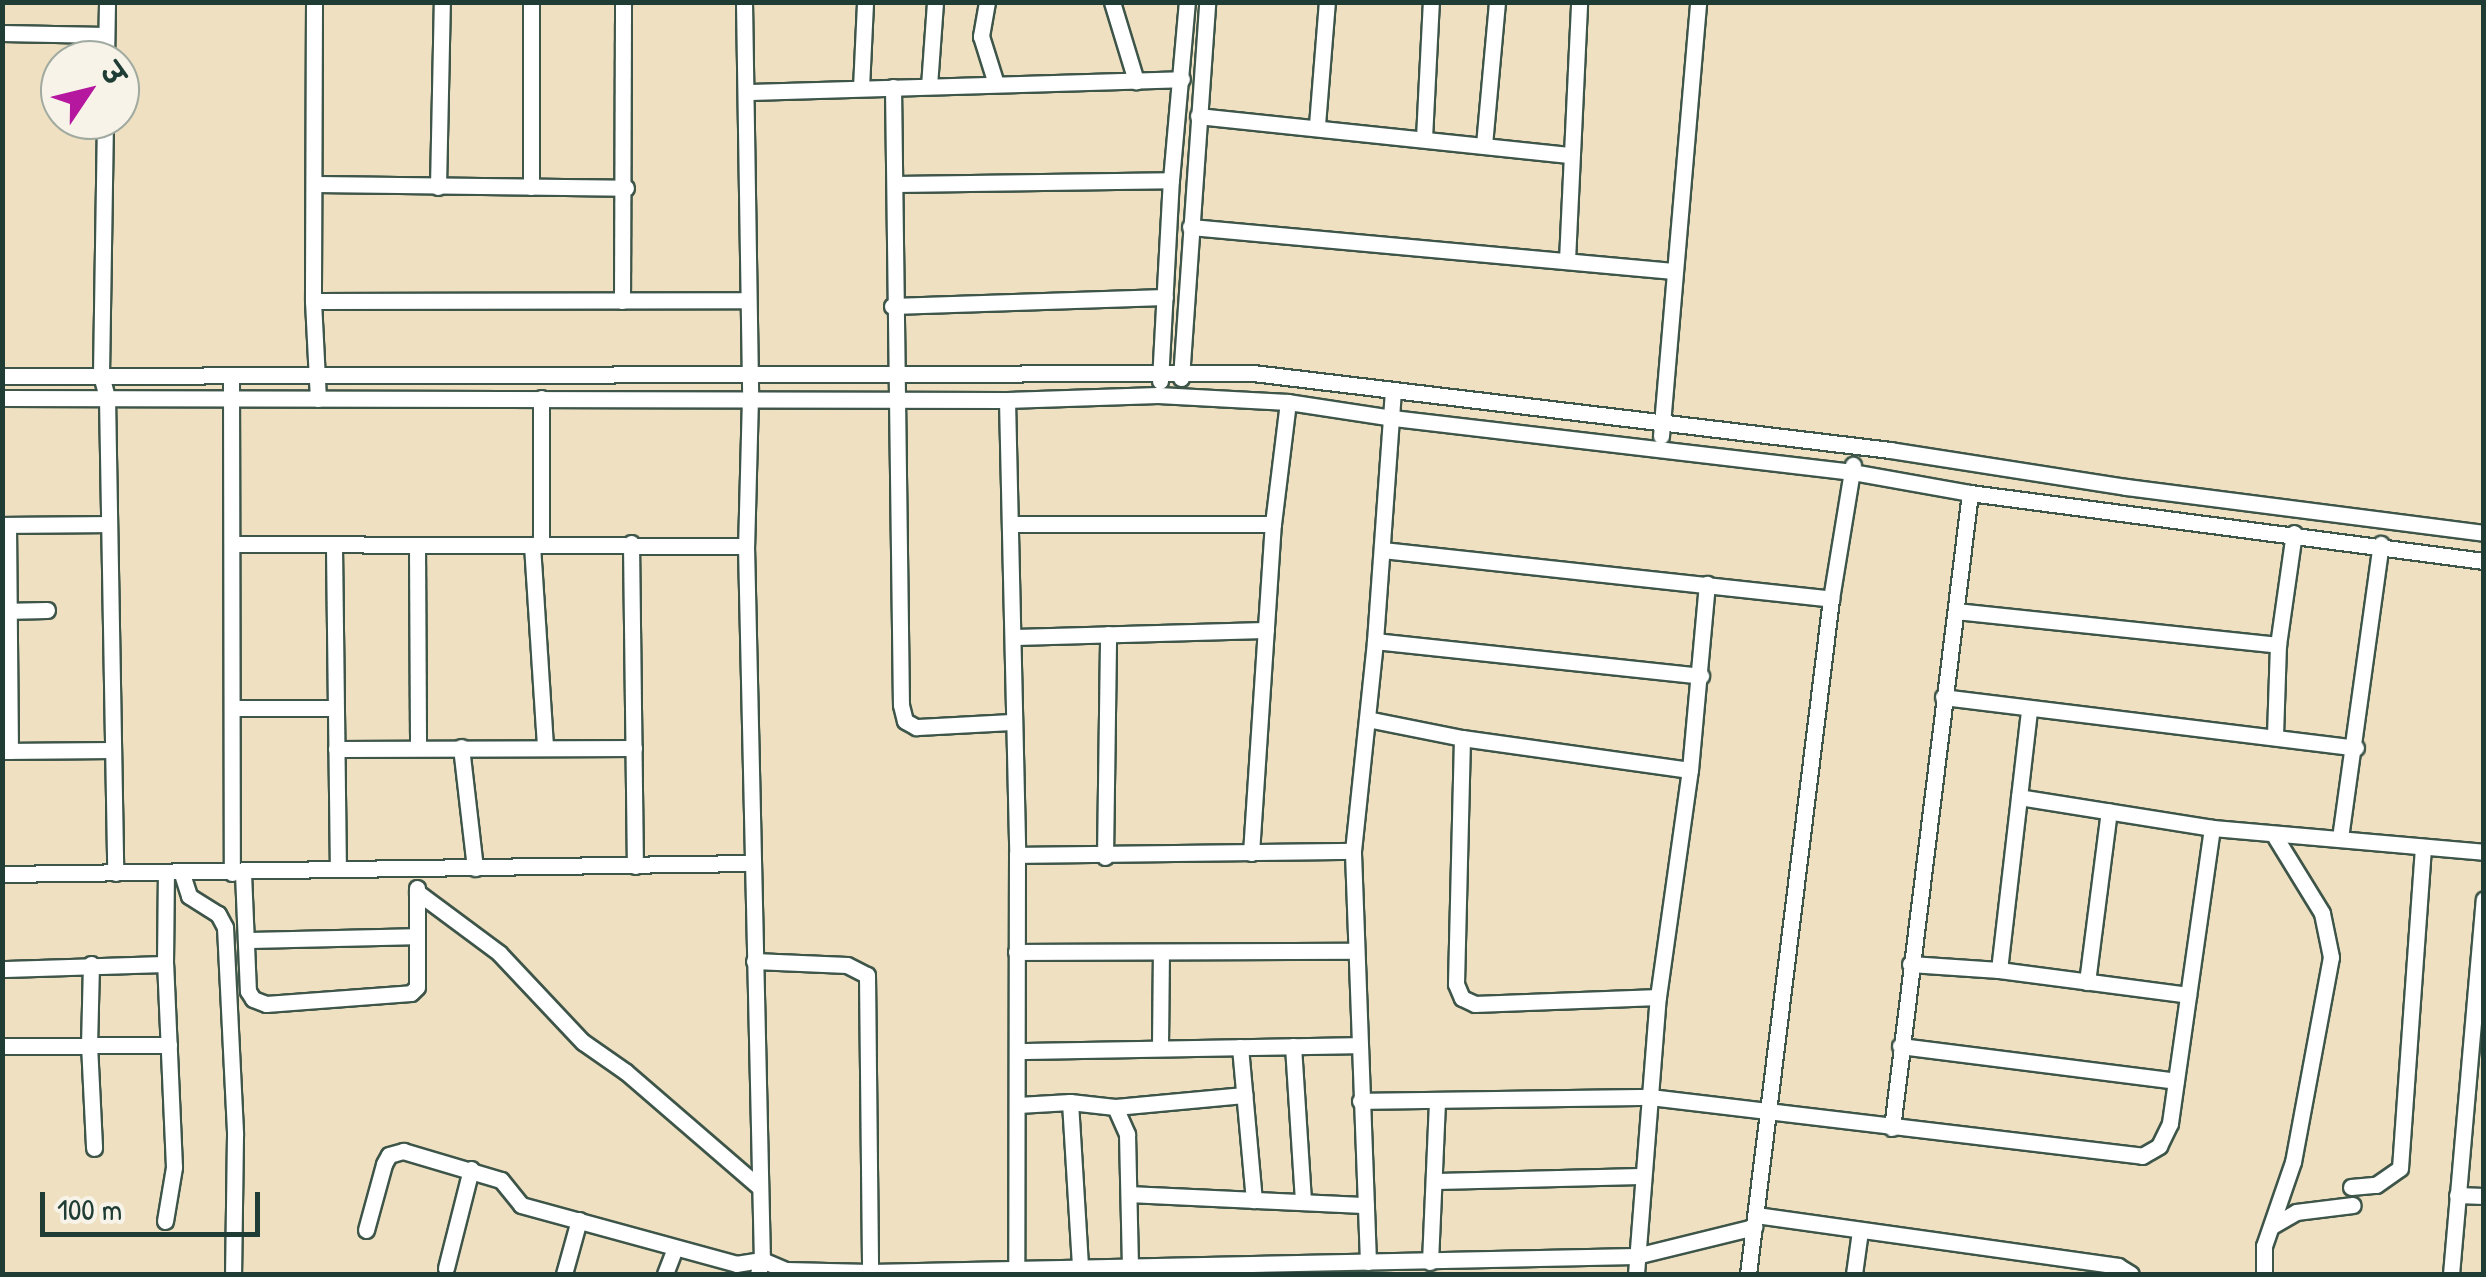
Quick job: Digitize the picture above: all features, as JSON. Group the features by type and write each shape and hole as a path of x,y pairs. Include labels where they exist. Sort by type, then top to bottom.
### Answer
{"street":[{"path":"106,40 107,2"},
{"path":"314,2 313,300 318,399"},
{"path":"438,187 442,2"},
{"path":"531,2 531,187"},
{"path":"622,301 626,188 623,2"},
{"path":"744,2 750,372 746,546 760,1267"},
{"path":"861,88 865,2"},
{"path":"929,86 935,2"},
{"path":"987,2 981,36 996,84"},
{"path":"1112,2 1136,80"},
{"path":"1158,395 1187,2"},
{"path":"1181,396 1207,2"},
{"path":"1316,125 1327,2"},
{"path":"1424,138 1430,2"},
{"path":"1484,145 1497,2"},
{"path":"1567,260 1579,2"},
{"path":"1660,450 1698,2"},
{"path":"2,33 106,34"},
{"path":"748,92 1182,80"},
{"path":"893,87 896,184 892,306 901,705 905,721 916,726 1013,722"},
{"path":"1198,116 1316,125 1571,156"},
{"path":"105,140 100,375 106,397 116,873"},
{"path":"896,184 1171,180"},
{"path":"316,184 626,188"},
{"path":"1190,228 1674,271"},
{"path":"892,306 1165,297"},
{"path":"313,300 748,300"},
{"path":"2,376 317,374 506,378 750,372 1253,373 1857,447 2484,533"},
{"path":"231,374 232,708 238,872 248,991 253,1000 266,1004 411,994 417,987 418,869"},
{"path":"1368,1262 1353,951 1353,851 1376,641 1393,391"},
{"path":"2,398 1007,400 1158,395 1288,402 1852,472 1970,493 2381,544 2484,562"},
{"path":"540,398 537,545 545,747"},
{"path":"1007,400 1017,855 1016,1268"},
{"path":"1251,853 1273,524 1288,402"},
{"path":"1748,1274 1831,600 1857,447"},
{"path":"1892,1128 1970,493"},
{"path":"108,524 5,525 6,751 113,750"},
{"path":"1011,524 1273,524"},
{"path":"2275,734 2278,645 2294,533"},
{"path":"232,544 746,546"},
{"path":"630,544 635,866"},
{"path":"2349,839 2381,544"},
{"path":"417,546 418,748"},
{"path":"334,547 338,869"},
{"path":"1383,550 1831,600"},
{"path":"1636,1274 1658,997 1690,770 1708,584"},
{"path":"4,610 47,610"},
{"path":"1956,611 2278,645"},
{"path":"1014,636 1266,630"},
{"path":"1105,857 1108,634"},
{"path":"1376,641 1700,676"},
{"path":"1943,697 2275,734 2356,748"},
{"path":"232,708 336,708"},
{"path":"1999,970 2030,709"},
{"path":"1367,719 1462,738 1690,770"},
{"path":"1462,738 1456,984 1462,998 1475,1004 1658,997"},
{"path":"462,747 475,868"},
{"path":"336,749 634,748"},
{"path":"2019,797 2212,828 2484,852"},
{"path":"2087,982 2109,811"},
{"path":"1360,1101 1650,1097 2142,1156 2166,1137 2212,828"},
{"path":"2264,1274 2264,1246 2293,1162 2331,957 2322,913 2274,834"},
{"path":"2351,1187 2376,1185 2400,1168 2423,847"},
{"path":"1017,855 1105,857 1353,851"},
{"path":"2,874 751,862"},
{"path":"165,1221 174,1182 164,964 174,874"},
{"path":"174,874 189,896 218,914 225,927 235,1155 233,1274"},
{"path":"417,892 499,953 583,1042 626,1072 758,1186"},
{"path":"2451,1274 2478,1022 2484,899"},
{"path":"246,940 416,936"},
{"path":"1016,952 1353,951"},
{"path":"1160,1044 1161,953"},
{"path":"754,961 846,965 868,975 881,1273"},
{"path":"91,964 88,1044 94,1148"},
{"path":"2,969 164,964"},
{"path":"1910,964 1999,970 2188,995"},
{"path":"1018,1050 1160,1044 1359,1044"},
{"path":"2,1046 169,1045"},
{"path":"1293,1046 1303,1202"},
{"path":"1900,1046 2176,1080"},
{"path":"1240,1047 1254,1200"},
{"path":"1018,1104 1070,1102 1116,1107 1244,1094"},
{"path":"1422,1266 1434,1181 1437,1101"},
{"path":"1070,1102 1080,1267"},
{"path":"1116,1107 1127,1134 1130,1266"},
{"path":"366,1230 390,1155 403,1151 500,1180 521,1205 736,1264 786,1270 881,1273 1130,1266 1166,1270 1368,1262 1521,1267 1579,1257 1636,1256 1755,1221 2040,1256 2083,1268 2118,1266 2131,1274"},
{"path":"446,1268 472,1169"},
{"path":"1434,1181 1643,1176"},
{"path":"1130,1194 1366,1205"},
{"path":"2457,1195 2484,1196"},
{"path":"2272,1226 2296,1212 2353,1205"},
{"path":"564,1274 579,1220"},
{"path":"1854,1274 1860,1231"},
{"path":"665,1274 675,1248"},
{"path":"2036,1274 2040,1256"},
{"path":"1579,1257 1579,1274"}]}
